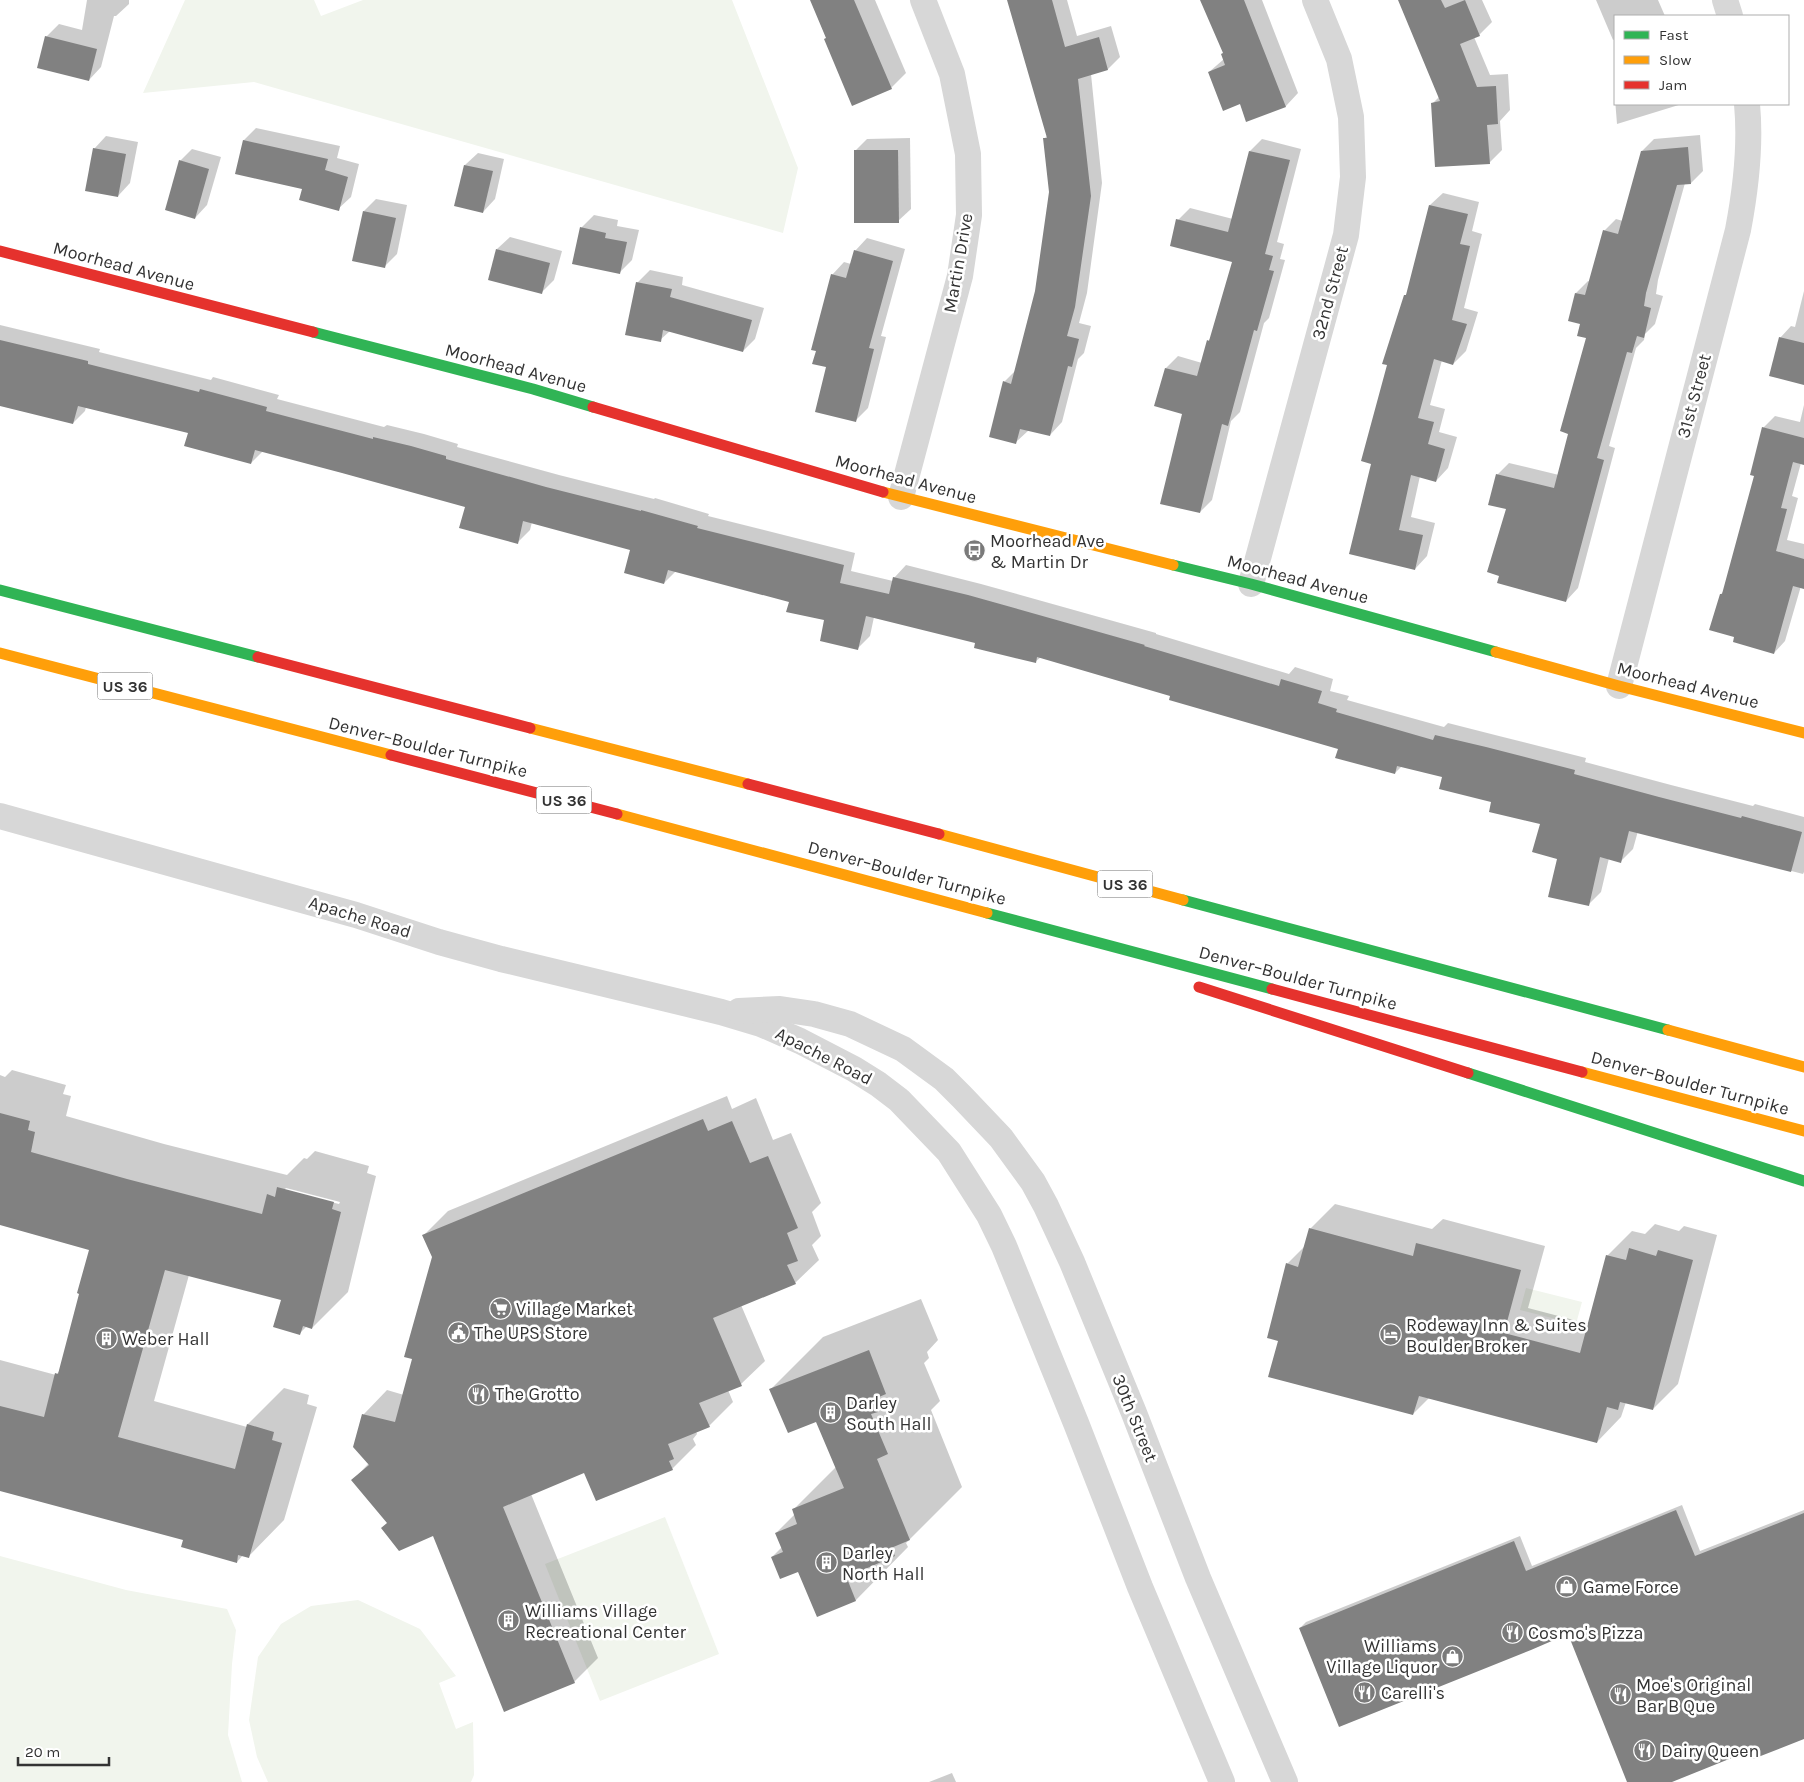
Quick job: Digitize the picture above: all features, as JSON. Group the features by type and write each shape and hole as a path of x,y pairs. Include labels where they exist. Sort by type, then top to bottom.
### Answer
{"main road":[{"name":"Moorhead Avenue","path":"0,251 533,389 900,497 1251,584 1618,686 1804,733"},
{"name":"US 36","path":"0,590 927,831 1804,1067"},
{"name":"Denver–Boulder Turnpike","path":"0,653 877,883 1804,1131"},
{"path":"877,883 1102,956"},
{"path":"1187,983 1804,1181"}],"street":[{"name":"Martin Drive","path":"900,497 960,276 969,215 968,154 952,74 923,0"},
{"name":"32nd Street","path":"1251,584 1346,236 1353,176 1351,117 1339,59 1315,0"},
{"path":"1725,0 1730,15"},
{"name":"31st Street","path":"1618,686 1738,230 1745,194 1750,132 1747,105"},
{"name":"Apache Road","path":"0,816 356,915 439,942 721,1012 761,1024 792,1037 854,1069 899,1100 949,1152 988,1215 1009,1257 1136,1579 1222,1782"},
{"name":"Apache Road","path":"721,1012 780,1009 814,1014 850,1024 903,1049 944,1079"},
{"name":"30th Street","path":"944,1079 1001,1138 1033,1182 1046,1206 1072,1262 1134,1413 1198,1578 1285,1782"}],"shaded area":[{"path":"185,0 314,0 321,16 363,0 732,0 798,168 783,233 254,82 143,93"},
{"path":"1526,1288 1582,1302 1576,1324 1520,1310"},
{"path":"665,1517 719,1654 600,1701 545,1564"},
{"path":"0,1556 126,1590 227,1609 236,1630 228,1735 242,1782 0,1782"},
{"path":"358,1600 420,1629 456,1676 439,1683 456,1729 473,1722 474,1775 471,1782 268,1782 257,1757 249,1720 258,1657 281,1624 311,1606"}],"building":[{"path":"810,0 854,0 892,89 852,106"},
{"path":"1007,0 1052,0 1065,47 1099,37 1108,70 1078,79 1091,196 1075,307 1067,336 1079,339 1072,367 1068,366 1050,436 1020,429 1016,444 989,437 1003,381 1011,384 1035,291 1049,192 1043,138 1047,138"},
{"path":"1200,0 1244,0 1286,107 1246,122 1240,104 1223,111 1208,72 1225,65 1221,54 1223,53"},
{"path":"1398,0 1441,0 1445,8 1465,0 1480,36 1460,44 1477,87 1496,86 1498,124 1487,125 1490,164 1435,167 1431,103 1440,101"},
{"path":"45,36 97,49 89,81 37,68"},
{"path":"243,140 328,159 325,170 348,177 339,211 299,200 302,189 235,174"},
{"path":"1688,147 1691,184 1677,185 1646,293 1644,306 1651,308 1644,338 1637,336 1632,353 1627,352 1597,458 1604,460 1566,602 1497,583 1499,576 1487,572 1506,509 1488,505 1496,474 1554,488 1568,434 1560,431 1586,338 1577,336 1580,324 1568,321 1575,293 1585,295 1603,230 1618,234 1641,151"},
{"path":"93,148 126,154 118,197 85,191"},
{"path":"854,150 898,150 899,223 854,223"},
{"path":"1249,151 1290,160 1265,254 1273,256 1269,270 1274,271 1257,331 1254,330 1228,426 1222,424 1200,513 1160,504 1182,414 1154,406 1165,368 1197,376 1232,262 1170,246 1176,219 1228,232"},
{"path":"179,160 209,169 195,219 165,210"},
{"path":"464,165 493,171 483,213 454,206"},
{"path":"1429,205 1468,214 1460,244 1470,246 1452,320 1467,324 1453,365 1434,359 1418,418 1434,422 1428,444 1445,449 1436,482 1411,475 1399,530 1423,535 1415,570 1349,554 1371,464 1361,461 1387,365 1382,364 1404,295 1406,295"},
{"path":"363,211 396,218 385,268 352,261"},
{"path":"580,227 606,233 605,238 627,242 620,274 572,264"},
{"path":"496,249 550,263 542,294 488,280"},
{"path":"854,250 893,261 869,348 874,349 856,422 815,412 826,367 812,364 816,351 811,350 831,274 846,278"},
{"path":"636,282 672,289 670,297 752,320 743,352 663,330 661,342 625,335"},
{"path":"1779,337 1804,343 1804,385 1769,376"},
{"path":"0,340 88,361 88,364 199,392 200,389 267,407 266,411 373,439 373,437 411,446 446,456 446,459 546,487 641,510 698,526 697,528 844,565 840,583 889,594 893,577 968,595 1145,645 1279,686 1281,679 1322,691 1318,703 1337,709 1336,712 1433,740 1435,735 1486,747 1575,770 1574,774 1659,797 1802,832 1791,872 1629,831 1621,863 1600,857 1589,906 1548,897 1557,859 1532,852 1540,824 1489,812 1491,802 1439,789 1442,777 1397,766 1395,774 1335,758 1338,749 1169,700 1170,696 1037,657 1036,663 974,648 975,643 866,616 858,650 820,641 824,620 786,612 789,602 668,570 664,584 624,573 630,550 523,521 518,544 459,528 465,507 342,473 255,450 251,464 184,446 188,433 78,406 73,424 0,406"},
{"path":"1762,427 1804,438 1804,465 1793,462 1781,508 1787,509 1776,551 1804,559 1804,589 1793,586 1774,654 1733,642 1734,637 1709,630 1720,594 1722,594 1754,476 1750,475"},
{"name":"Weber Hall","path":"0,1113 30,1121 28,1130 35,1132 31,1152 262,1214 267,1194 275,1197 277,1187 334,1202 332,1209 341,1212 312,1329 303,1326 300,1335 273,1327 281,1300 165,1270 118,1437 235,1469 247,1424 274,1432 272,1440 282,1443 249,1558 238,1555 237,1563 181,1547 183,1540 0,1491 0,1406 44,1417 55,1373 58,1374 89,1250 0,1225"},
{"path":"703,1119 708,1131 732,1121 750,1163 768,1156 798,1228 787,1233 798,1261 787,1265 796,1284 713,1318 742,1386 699,1403 710,1427 668,1444 674,1459 669,1461 673,1470 596,1501 584,1473 503,1507 575,1683 504,1712 433,1536 399,1551 381,1528 387,1523 351,1480 369,1465 353,1447 362,1414 395,1422 412,1359 404,1357 432,1257 422,1235"},
{"name":"Rodeway Inn & Suites Boulder Broker","path":"1309,1228 1413,1256 1416,1243 1521,1270 1504,1333 1580,1353 1606,1255 1626,1260 1629,1248 1656,1256 1658,1250 1693,1260 1653,1410 1620,1402 1618,1410 1607,1407 1597,1443 1419,1396 1413,1415 1268,1377 1278,1341 1267,1338 1286,1263 1298,1267"},
{"path":"869,1350 886,1394 872,1400 878,1412 871,1414 888,1454 877,1459 910,1540 891,1548 895,1556 865,1569 866,1573 848,1581 856,1601 817,1617 798,1572 780,1579 771,1557 783,1552 775,1533 797,1524 792,1509 844,1488 816,1422 788,1433 769,1389"},
{"path":"1676,1510 1695,1556 1804,1513 1804,1739 1753,1759 1749,1751 1672,1782 1627,1782 1568,1634 1339,1727 1299,1628 1514,1541 1526,1571"}],"traffic: fast":[{"path":"313,332 533,389 593,407"},
{"path":"1173,565 1251,584 1496,652"},
{"path":"0,590 258,657"},
{"path":"1183,900 1668,1030"},
{"path":"987,913 1272,989"},
{"path":"1468,1073 1804,1181"}],"traffic: slow":[{"path":"883,492 1173,565"},
{"path":"1496,652 1619,686 1804,733"},
{"path":"0,653 391,755"},
{"path":"530,728 748,784"},
{"path":"617,814 987,913"},
{"path":"939,834 1183,900"},
{"path":"1668,1030 1804,1067"},
{"path":"1582,1072 1804,1131"}],"traffic: jam":[{"path":"0,251 313,332"},
{"path":"593,407 883,492"},
{"path":"258,657 530,728"},
{"path":"391,755 617,814"},
{"path":"748,784 939,834"},
{"path":"1199,987 1468,1073"},
{"path":"1272,989 1582,1072"}],"place":[{"name":"Moorhead Ave & Martin Dr","path":"974,551"},
{"name":"Village Market","path":"500,1309"},
{"name":"The UPS Store","path":"458,1333"},
{"name":"Rodeway Inn & Suites Boulder Broker","path":"1390,1335"},
{"name":"Weber Hall","path":"106,1339"},
{"name":"The Grotto","path":"479,1394"},
{"name":"Darley South Hall","path":"830,1413"},
{"name":"Darley North Hall","path":"826,1563"},
{"name":"Game Force","path":"1567,1587"},
{"name":"Williams Village Recreational Center","path":"509,1621"},
{"name":"Cosmo's Pizza","path":"1512,1633"},
{"name":"Williams Village Liquor","path":"1453,1656"},
{"name":"Carelli's","path":"1365,1693"},
{"name":"Moe's Original Bar B Que","path":"1620,1695"},
{"name":"Dairy Queen","path":"1645,1751"}]}
